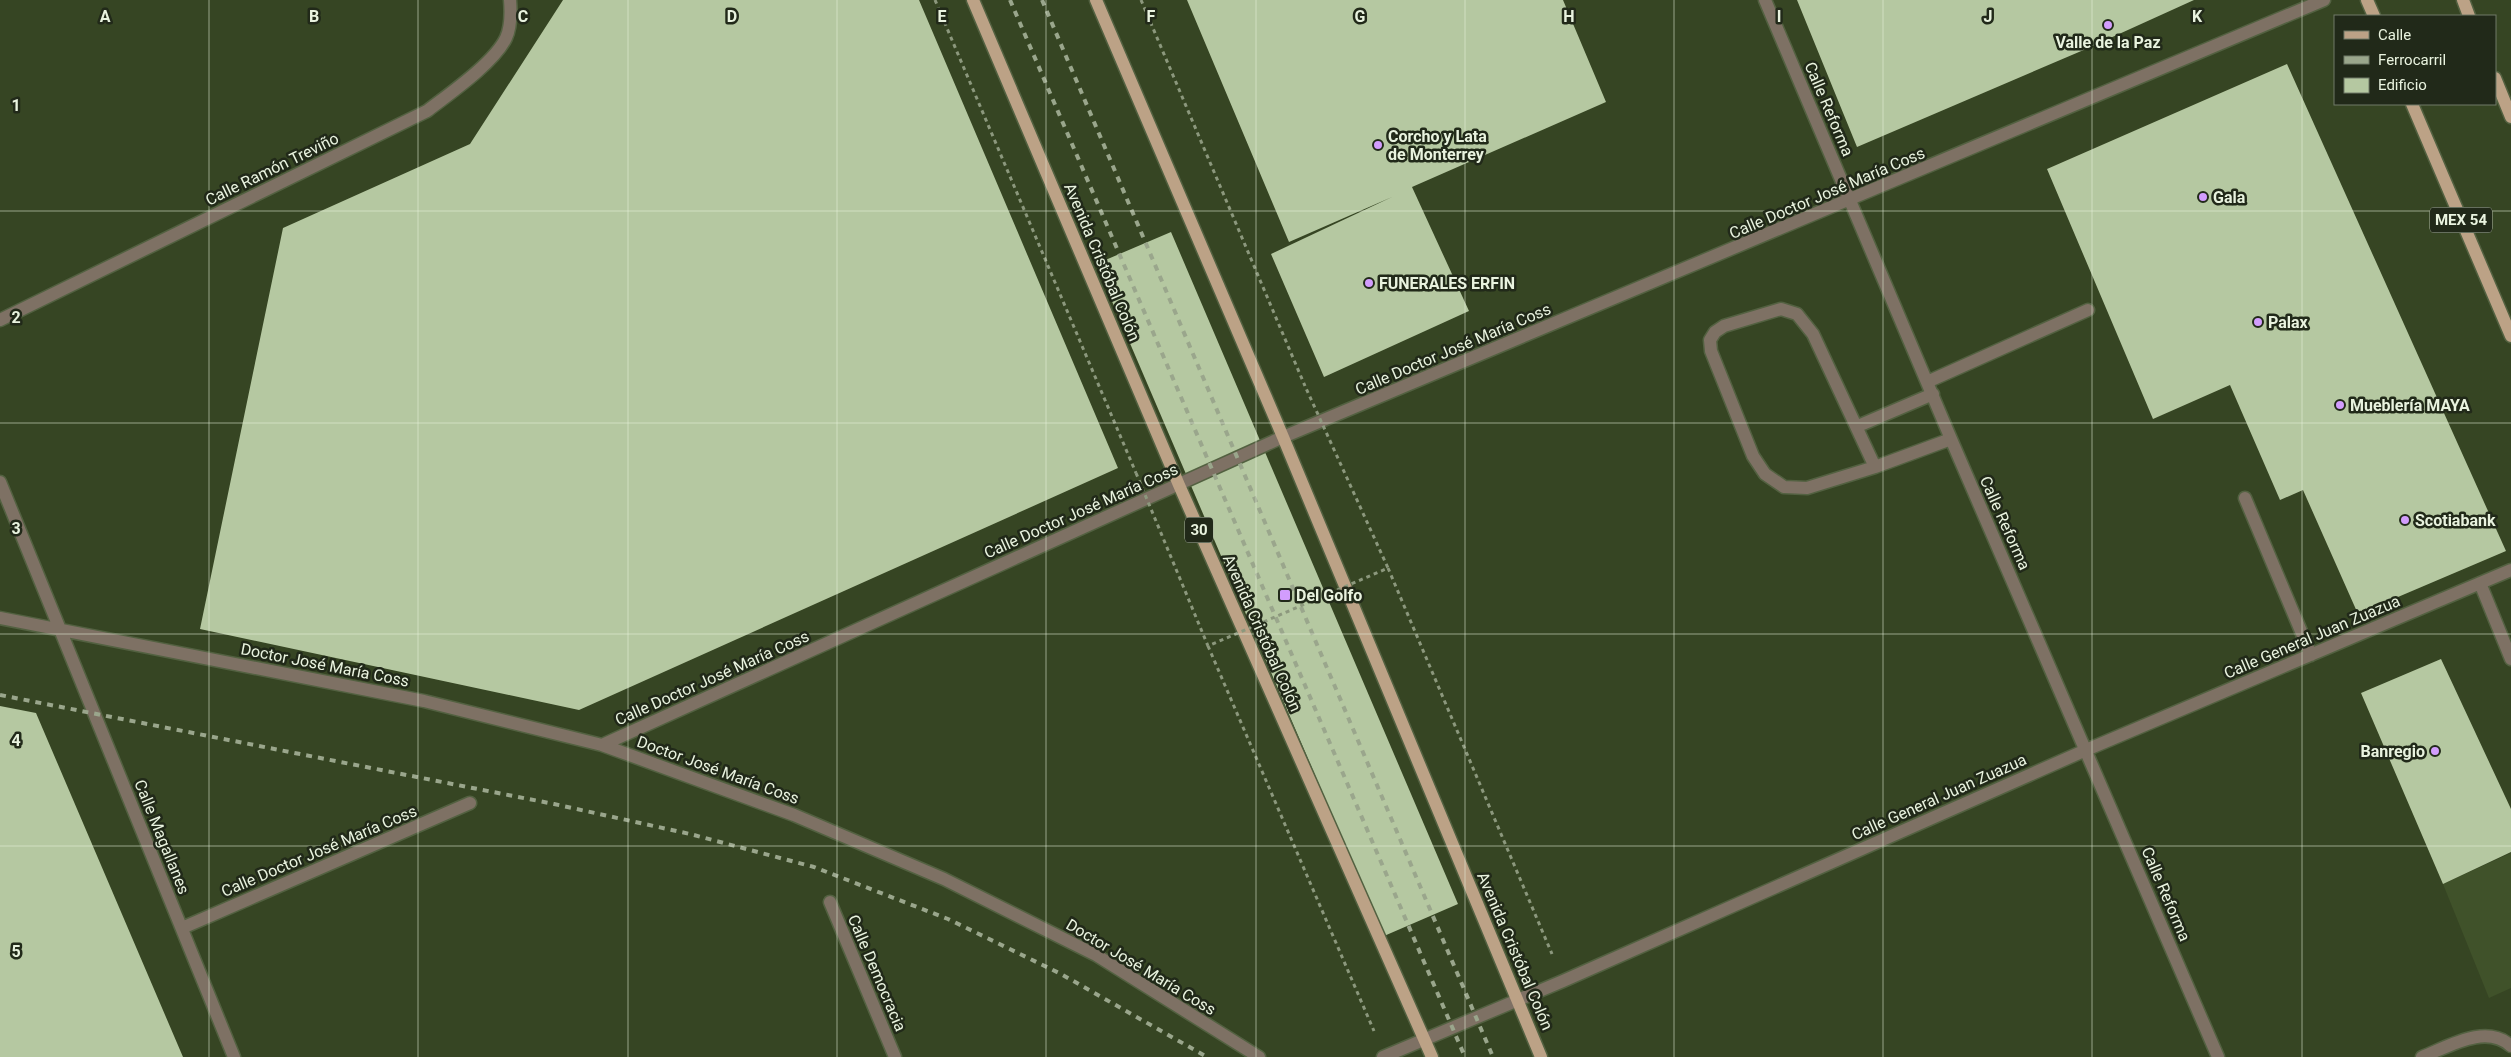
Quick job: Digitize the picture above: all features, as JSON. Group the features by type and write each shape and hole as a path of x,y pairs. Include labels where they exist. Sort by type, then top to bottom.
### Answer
{"main road":[{"name":"Avenida Cristóbal Colón","path":"974,0 1179,485 1432,1057"},
{"name":"Avenida Cristóbal Colón","path":"1096,0 1283,437 1541,1057"},
{"path":"2367,0 2374,15"},
{"path":"2462,0 2469,15"},
{"path":"2496,80 2511,117"},
{"name":"MEX 54","path":"2412,105 2511,336"}],"street":[{"name":"Calle Ramón Treviño","path":"0,320 427,111 474,74 506,38 511,13 510,0"},
{"name":"Calle Reforma","path":"1765,0 1951,438 2218,1057"},
{"name":"Calle Doctor José María Coss","path":"602,745 1283,437 2324,0"},
{"path":"1875,467 1858,426 1813,334 1797,314 1781,309 1724,326 1715,332 1710,340 1711,351 1753,456 1765,474 1784,487 1807,488 1875,467 1951,438"},
{"path":"1928,382 2088,310"},
{"path":"1858,426 1933,394"},
{"name":"Calle Magallanes","path":"0,482 234,1057"},
{"path":"2244,498 2312,655"},
{"name":"Calle General Juan Zuazua","path":"1384,1056 1518,1001 2086,750 2511,570"},
{"path":"2480,583 2511,659"},
{"name":"Doctor José María Coss","path":"0,618 424,701 602,745 794,815 944,879 1096,955 1259,1057"},
{"name":"Calle Doctor José María Coss","path":"182,928 470,803"},
{"name":"Calle Democracia","path":"830,902 895,1057"},
{"path":"2422,1057 2479,1036 2498,1038 2511,1046"}],"path":[{"path":"935,0 1208,646 1384,1056"},
{"path":"1141,0 1269,302 1388,568 1563,981"},
{"path":"1208,646 1388,568"}],"shaded area":[{"path":"2511,853 2511,988 2489,998 2443,884"}],"building":[{"path":"563,0 919,0 1118,468 579,710 200,629 283,228 470,144"},
{"name":"Corcho y Lata de Monterrey","path":"1187,0 1563,0 1606,102 1412,187 1469,311 1324,377 1271,254 1392,197 1289,242"},
{"path":"1797,0 2194,0 2086,49 1857,147"},
{"path":"2287,64 2506,551 2358,614 2303,490 2280,500 2230,385 2153,419 2047,169"},
{"path":"1171,232 1458,904 1384,936 1096,264"},
{"name":"Banregio","path":"2441,659 2511,809 2511,852 2443,884 2361,693"},
{"path":"0,706 36,713 183,1057 0,1057"}],"railway":[{"path":"1010,0 1465,1057"},
{"path":"1042,0 1493,1057"},
{"path":"0,695 554,804 690,834 814,867 948,919 1061,974 1207,1057"}],"place":[{"name":"Valle de la Paz","path":"2108,25"},
{"name":"Corcho y Lata de Monterrey","path":"1378,145"},
{"name":"Gala","path":"2203,197"},
{"name":"FUNERALES ERFIN","path":"1369,283"},
{"name":"Palax","path":"2258,322"},
{"name":"Mueblería MAYA","path":"2340,405"},
{"name":"Scotiabank","path":"2405,520"},
{"name":"Del Golfo","path":"1285,595"},
{"name":"Banregio","path":"2435,751"}]}
